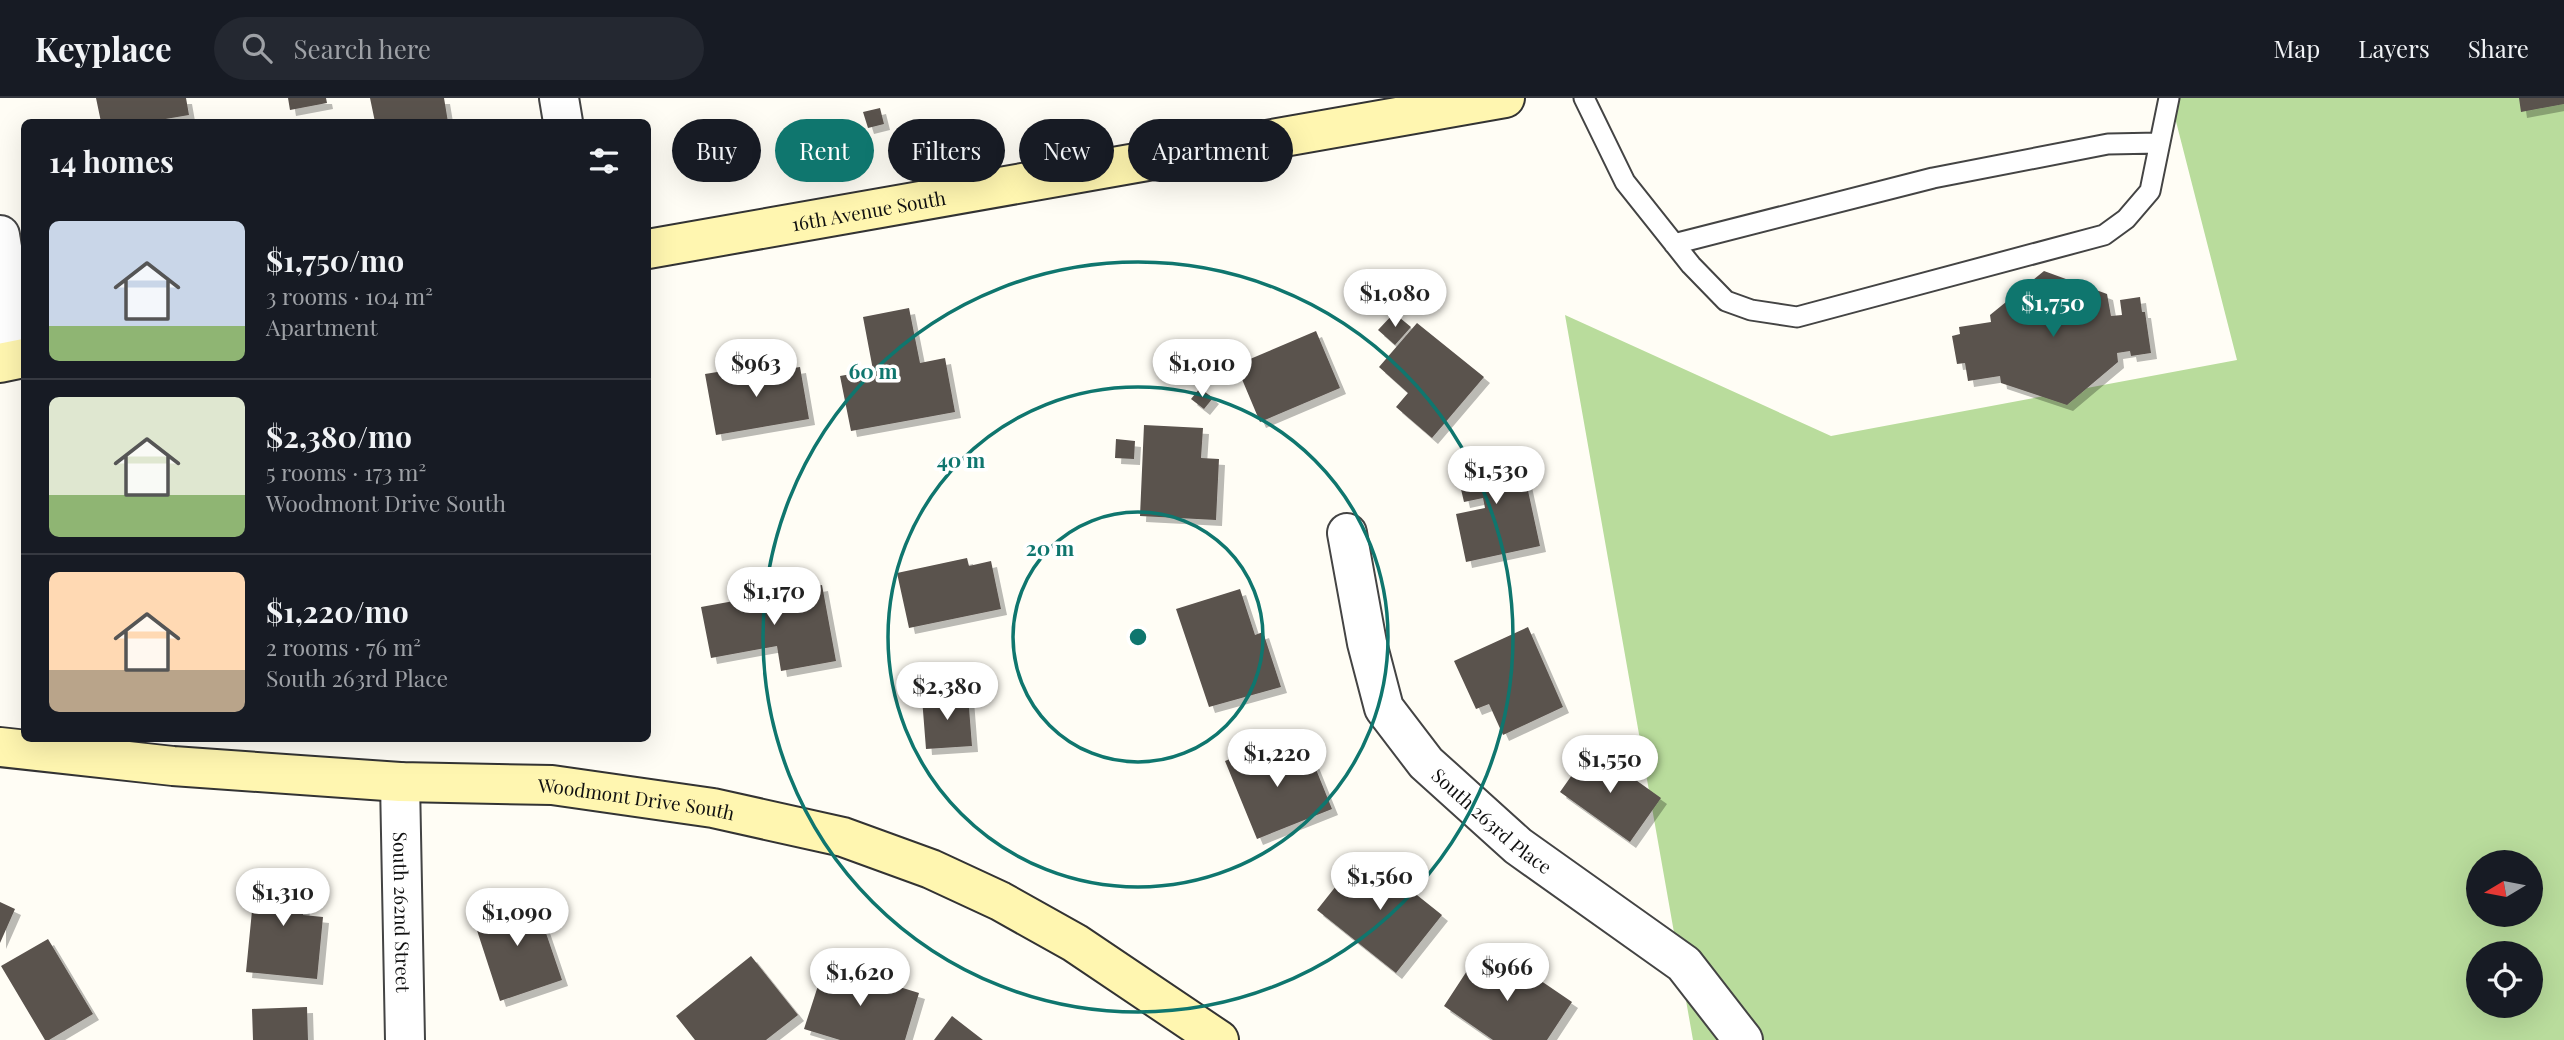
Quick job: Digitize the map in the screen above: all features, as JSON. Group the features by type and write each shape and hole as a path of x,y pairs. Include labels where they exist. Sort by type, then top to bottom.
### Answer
{"main road":[{"name":"16th Avenue South","path":"651,248 1505,98"},
{"name":"Woodmont Drive South","path":"0,747 173,765 400,782 552,785 713,808 843,837 931,869 1000,901 1075,943 1219,1040"}],"street":[{"path":"559,98 562,119"},
{"path":"0,235 15,360"},
{"name":"South 263rd Place","path":"1347,533 1367,643 1384,708 1426,763 1518,846 1684,964 1742,1040"},
{"name":"South 262nd Street","path":"400,782 405,1040"}],"lane":[{"path":"1584,98 1625,182 1674,244 1726,301 1751,310 1797,317 2104,235 2126,219 2150,191 2168,98"},
{"path":"1674,244 1933,178 2108,145 2160,143"}],"green space":[{"path":"2170,98 2564,98 2564,1040 1693,1040 1565,315 1831,436 2237,360"}],"building":[{"path":"96,98 186,98 189,115 166,119 100,119"},
{"path":"288,98 326,98 327,103 290,110"},
{"path":"370,98 444,98 448,119 374,119"},
{"path":"2519,98 2564,98 2564,104 2521,112"},
{"path":"880,108 884,124 874,126 874,119 865,119 863,112"},
{"path":"2044,271 2107,294 2111,316 2122,315 2120,300 2140,297 2142,312 2145,312 2151,353 2131,356 2130,351 2117,353 2118,362 2067,405 2001,383 2000,376 1968,381 1965,363 1957,364 1952,336 1960,334 1959,327 1991,322 1990,315"},
{"path":"909,308 920,363 945,358 955,412 851,431 840,376 873,370 863,317"},
{"path":"1394,313 1411,327 1395,345 1378,330"},
{"path":"1417,323 1484,377 1432,438 1396,407 1408,393 1379,367"},
{"path":"1316,331 1340,388 1260,422 1236,365"},
{"path":"748,367 750,375 800,367 809,419 716,435 705,374"},
{"path":"1200,388 1213,398 1204,409 1191,399"},
{"path":"1144,425 1203,428 1201,458 1219,459 1216,520 1140,516"},
{"path":"1116,439 1135,441 1134,459 1115,458"},
{"path":"1519,449 1540,546 1466,562 1456,514 1485,508 1483,498 1464,502 1459,458"},
{"path":"967,558 969,566 991,561 1001,609 909,628 897,573"},
{"path":"822,585 836,661 781,671 777,646 711,658 701,607"},
{"path":"1240,589 1255,635 1263,632 1281,687 1209,707 1176,609"},
{"path":"1528,627 1563,707 1503,735 1489,704 1476,709 1454,661"},
{"path":"968,695 972,746 926,749 922,698"},
{"path":"1275,741 1286,767 1311,757 1332,809 1257,839 1225,761"},
{"path":"1591,748 1661,798 1630,842 1560,792"},
{"path":"1363,852 1442,915 1396,973 1317,910"},
{"path":"256,870 307,875 303,915 323,917 317,979 246,972"},
{"path":"533,895 562,980 500,1001 472,915"},
{"path":"0,902 15,909 0,943"},
{"path":"48,939 93,1014 45,1040 1,966"},
{"path":"1480,951 1519,978 1525,970 1572,1002 1547,1040 1493,1040 1444,1006"},
{"path":"751,956 798,1015 766,1040 695,1040 676,1016"},
{"path":"825,964 919,993 905,1040 840,1040 804,1029"},
{"path":"307,1007 308,1040 253,1040 252,1009"},
{"path":"952,1016 983,1040 934,1040"}]}
